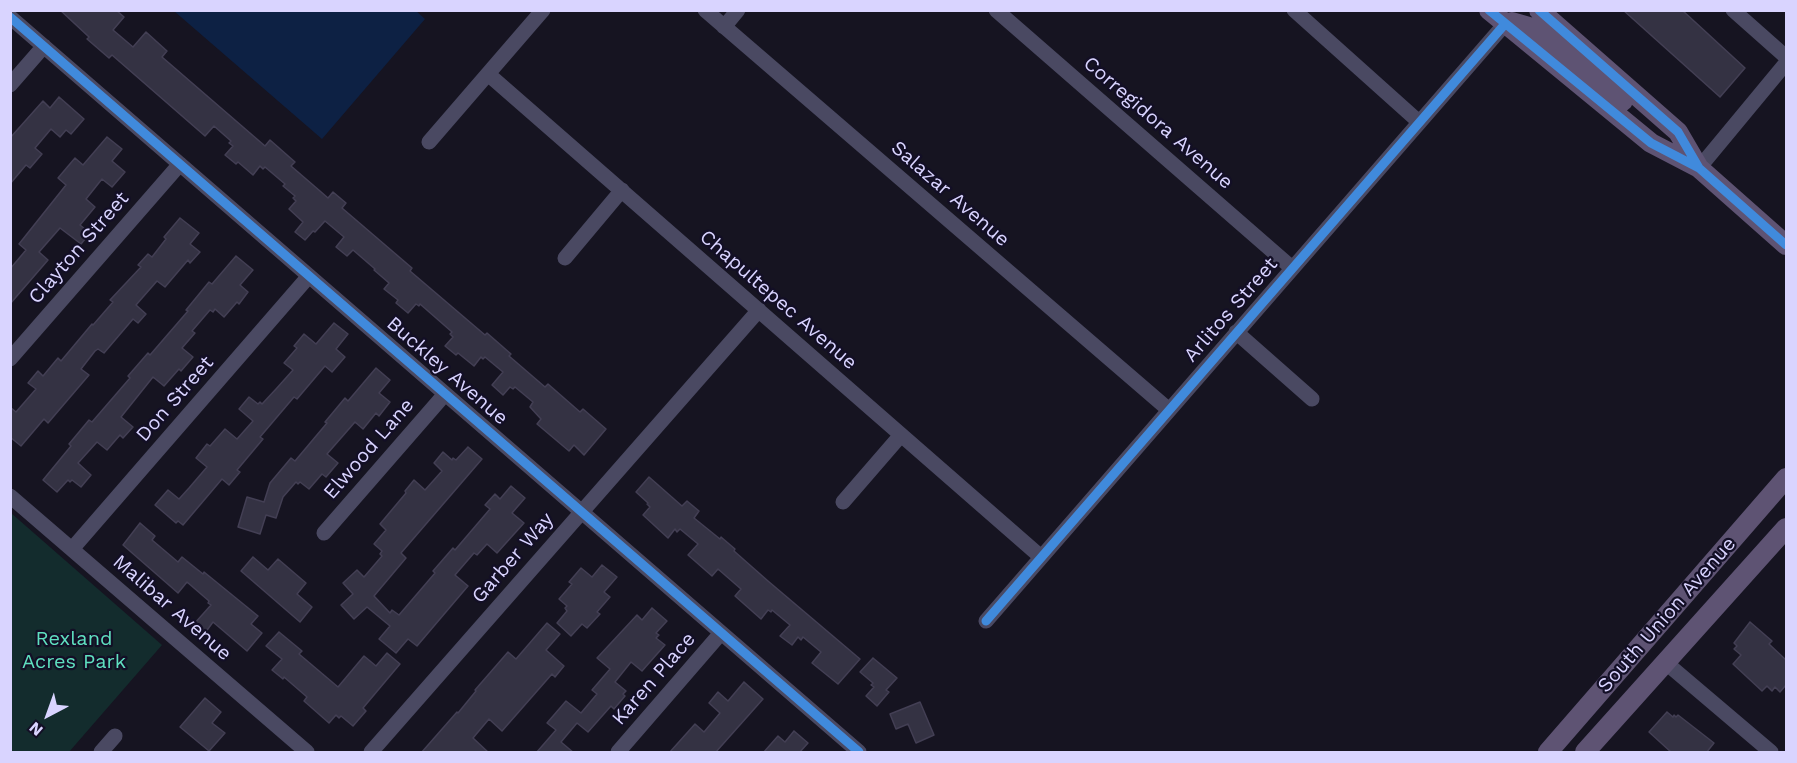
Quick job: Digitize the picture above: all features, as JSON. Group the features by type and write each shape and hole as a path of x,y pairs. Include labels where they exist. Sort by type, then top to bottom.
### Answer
{"main road":[{"path":"1489,10 1651,143 1699,168 1786,245"},
{"path":"1539,10 1671,125 1678,132 1699,168"},
{"path":"1505,24 1512,22 1533,28 1628,105 1671,125"},
{"name":"South Union Avenue","path":"1548,753 1786,478"},
{"name":"South Union Avenue","path":"1585,753 1786,528"}],"street":[{"path":"429,142 543,10"},
{"name":"Salazar Avenue","path":"705,10 1168,410"},
{"path":"724,27 738,10"},
{"name":"Corregidora Avenue","path":"996,10 1292,268"},
{"path":"1294,10 1419,122"},
{"path":"1733,10 1786,57"},
{"name":"Buckley Avenue","path":"10,17 859,753"},
{"name":"Arlitos Street","path":"986,621 1505,24"},
{"path":"10,85 44,46"},
{"path":"1699,168 1786,63"},
{"name":"Chapultepec Avenue","path":"489,74 1041,557"},
{"name":"Clayton Street","path":"10,359 180,164"},
{"path":"565,258 621,190"},
{"name":"Don Street","path":"72,549 309,276"},
{"name":"Garber Way","path":"371,753 759,310"},
{"path":"1236,332 1312,399"},
{"name":"Elwood Lane","path":"324,533 445,394"},
{"path":"843,502 901,435"},
{"name":"Malibar Avenue","path":"10,496 307,753"},
{"name":"Karen Place","path":"618,753 721,633"},
{"path":"1665,662 1771,753"},
{"path":"101,753 115,736"}],"green space":[{"name":"Rexland Acres Park","path":"11,513 162,645 69,752 11,752"}],"water":[{"path":"415,10 425,19 322,139 174,11"}],"building":[{"path":"60,10 116,10 124,17 113,30 133,47 146,32 167,51 162,57 265,146 270,140 295,162 291,166 328,198 333,192 346,203 342,208 412,268 410,271 485,335 487,333 511,354 509,356 545,387 548,384 580,412 583,409 606,429 584,455 574,445 569,451 537,424 541,419 530,407 533,402 515,387 513,389 510,387 503,395 492,385 503,372 485,357 483,359 481,357 474,366 445,346 453,337 450,334 452,332 420,304 419,306 416,304 408,313 396,303 398,300 384,289 389,283 375,269 353,250 347,256 336,247 344,237 325,221 305,240 295,232 303,222 289,209 296,201 293,198 295,196 283,186 285,184 265,167 263,169 260,166 253,175 238,162 236,164 225,155 233,146 229,143 231,141 214,126 205,136 112,55 109,58 87,39 89,37"},
{"path":"1623,10 1682,10 1745,68 1720,97"},
{"path":"59,97 84,119 71,134 66,130 60,137 51,129 35,148 42,154 30,168 26,165 10,184 10,138 43,101 50,108"},
{"path":"107,137 122,149 112,161 125,172 112,187 102,179 86,199 95,207 80,225 90,233 81,244 60,228 39,252 48,260 10,304 10,269 26,250 19,244 66,185 58,178 75,158 83,165"},
{"path":"180,218 199,233 190,244 200,252 190,263 188,260 165,287 157,281 136,305 146,314 138,323 133,319 104,353 98,349 95,351 81,369 89,375 48,423 44,419 21,446 10,437 10,407 16,412 36,389 28,383 38,371 43,376 58,358 61,361 113,302 110,300 141,267 138,265 148,254 152,257 166,239 164,237"},
{"path":"236,256 253,270 240,285 248,292 239,304 237,302 224,317 215,309 213,312 210,310 192,331 195,333 182,348 193,357 164,386 153,377 121,417 133,427 123,438 120,435 107,450 97,442 78,463 91,475 81,487 72,480 70,482 68,480 57,492 43,480 71,446 69,444 89,420 92,422 148,353 150,355 188,311 186,310 209,282 212,284"},
{"path":"334,323 348,334 336,349 345,357 332,372 325,366 297,399 294,397 260,437 263,439 237,470 240,472 229,485 222,479 183,525 178,521 176,523 155,505 168,490 179,499 207,467 196,458 207,444 210,446 225,429 237,439 253,421 239,409 249,397 258,404 260,402 262,404 293,370 284,363 297,348 294,346 304,334 316,344"},
{"path":"376,368 390,380 379,393 390,402 379,416 376,413 363,429 355,422 327,454 338,463 326,477 322,474 309,489 300,482 298,484 296,482 283,497 276,518 266,515 260,534 238,527 247,497 264,502 270,483 291,458 295,461 345,398 348,401"},
{"path":"468,447 482,459 401,553 406,558 374,596 390,613 392,610 399,615 435,573 433,571 453,548 455,550 490,509 485,505 495,494 500,499 511,486 525,498 512,513 524,523 497,553 487,544 477,555 474,553 455,575 468,586 417,646 408,639 396,653 379,639 390,626 367,607 354,619 341,605 353,594 343,583 357,570 364,577 382,556 380,554 382,551 374,544 386,530 380,524 414,480 425,490 442,471 434,463 443,452 452,460 453,458 456,460"},
{"path":"649,477 682,506 687,501 699,511 694,518 720,539 721,537 768,581 860,659 838,684 812,663 821,652 803,637 801,640 798,637 792,645 780,636 790,625 772,610 771,612 768,610 761,619 735,596 741,589 718,569 712,576 688,555 698,544 680,529 677,532 675,529 668,538 643,515 650,507 636,492"},
{"path":"140,523 155,536 152,540 178,562 182,557 258,616 251,624 262,633 247,651 213,622 205,633 194,624 211,605 209,601 187,582 178,593 123,545"},
{"path":"253,557 268,570 278,559 306,583 297,594 312,607 300,622 241,571"},
{"path":"602,565 617,577 604,592 610,597 597,612 600,614 587,628 582,624 571,636 557,623 567,611 565,608 567,606 559,599 572,584 569,582 581,568 592,577"},
{"path":"652,608 667,621 656,633 659,635 656,638 665,645 642,671 631,662 615,682 626,691 623,694 625,696 614,709 611,706 588,732 577,723 561,742 574,753 536,753 556,730 547,723 566,701 581,713 597,694 592,690 610,669 597,658 637,615 642,620"},
{"path":"1750,622 1772,641 1769,644 1786,660 1786,685 1780,692 1775,687 1772,691 1767,686 1762,691 1733,664 1741,655 1734,649 1737,646 1734,643"},
{"path":"547,623 560,634 546,650 564,666 555,677 552,674 502,731 489,719 473,738 489,753 421,753 458,713 508,652 516,659"},
{"path":"279,632 302,651 299,654 338,687 364,656 376,666 387,653 400,664 363,708 366,711 353,726 341,716 339,718 336,715 329,723 304,701 307,697 272,670 282,659 266,646"},
{"path":"873,658 897,678 886,690 889,692 877,706 866,696 874,687 871,685 873,683 860,672"},
{"path":"744,682 763,699 715,753 669,753 695,724 704,732 720,713 709,703 718,692 728,701"},
{"path":"205,698 221,712 212,723 225,733 209,751 180,727"},
{"path":"920,702 934,735 916,743 908,724 896,729 890,714"},
{"path":"1667,712 1673,717 1678,715 1714,743 1706,753 1672,753 1649,732"},
{"path":"794,731 808,743 799,753 763,753 778,736 785,742"}],"cycle path":[{"path":"1489,10 1651,143 1699,168 1786,245"},
{"path":"1539,10 1678,132 1699,168"},
{"path":"10,17 859,752"},
{"path":"986,621 1505,24"}]}
